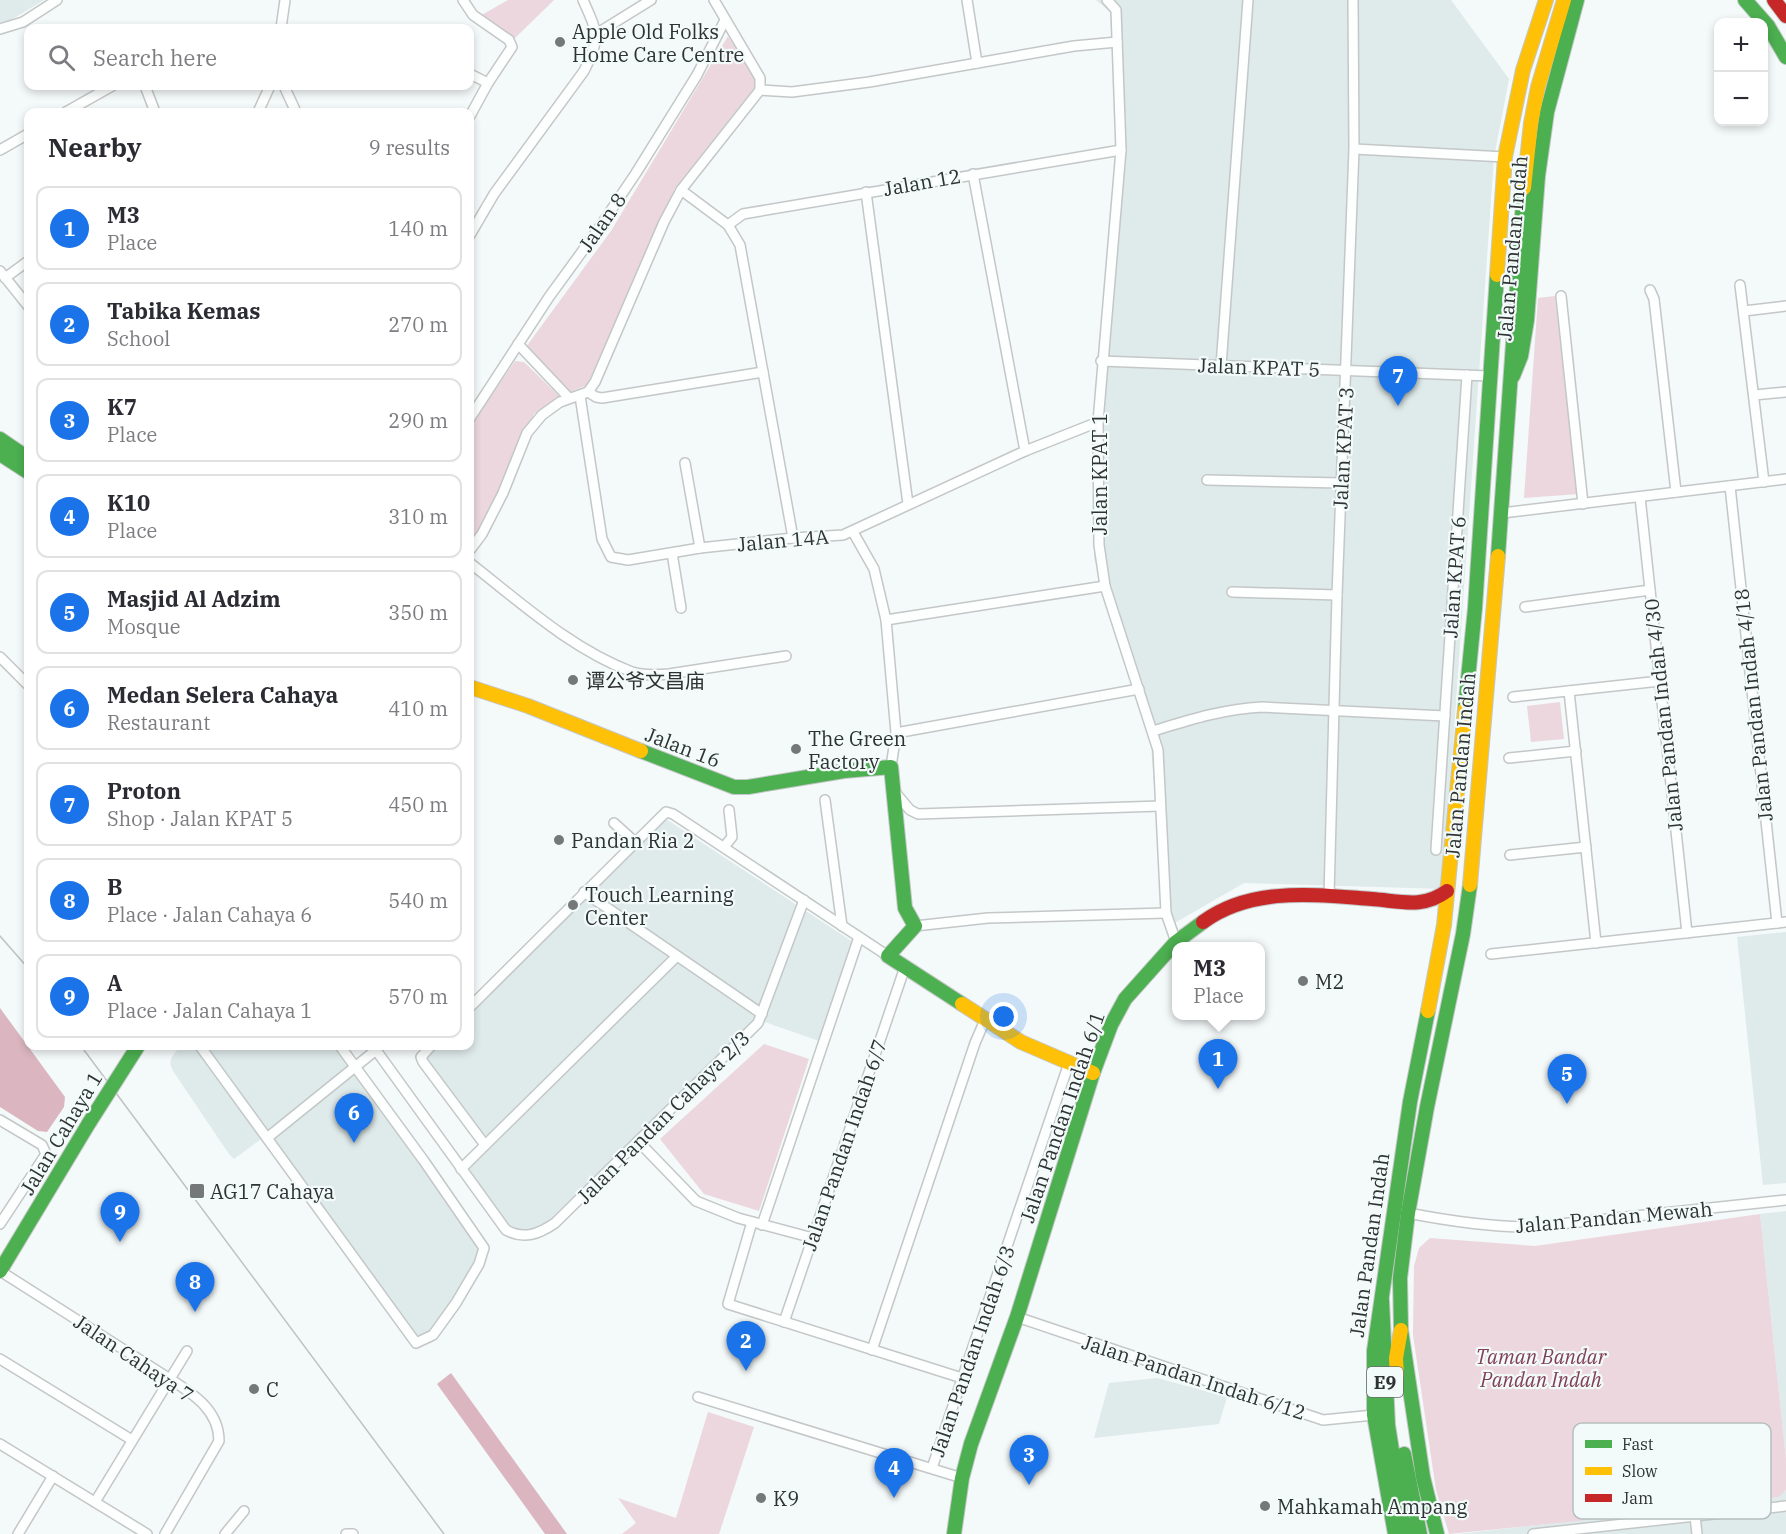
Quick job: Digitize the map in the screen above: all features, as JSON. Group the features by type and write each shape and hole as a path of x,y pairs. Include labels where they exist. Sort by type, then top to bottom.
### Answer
{"main road":[{"name":"Jalan Pandan Indah","path":"1395,1534 1374,1415 1374,1351 1410,1102 1444,925 1474,619 1505,157 1523,70 1546,0"},
{"path":"1510,381 1531,123 1538,87 1564,0"},
{"name":"Jalan Pandan Indah","path":"1437,1534 1423,1477 1401,1330 1400,1278 1408,1213 1427,1107 1463,934 1470,886 1502,513 1510,381 1521,364 1531,292 1538,177 1544,127 1549,100 1577,0"},
{"path":"1745,0 1761,18"},
{"path":"1751,0 1763,18"},
{"path":"1774,0 1786,16"},
{"path":"1768,26 1786,57"},
{"path":"0,439 24,455"},
{"path":"0,454 24,469"},
{"name":"Jalan 16","path":"474,688 528,706 734,787 748,787 844,771 891,767"},
{"path":"891,767 905,908 915,926 888,956 1021,1042 1094,1073"},
{"path":"1423,903 1447,891"},
{"name":"Jalan Pandan Indah 6/1","path":"1176,942 1207,919 1248,900 1278,897 1329,897 1423,903"},
{"path":"1423,903 1435,911 1444,925"},
{"name":"Jalan Pandan Indah 6/1","path":"954,1534 962,1478 971,1444 1017,1317 1111,1025 1125,999 1172,946"},
{"name":"Jalan Cahaya 1","path":"0,1271 135,1050"},
{"name":"E9","path":"1382,1301 1386,1396 1399,1458 1420,1534"},
{"name":"E9","path":"1401,1330 1396,1358 1399,1458 1407,1534"}],"street":[{"path":"0,29 23,22 57,0"},
{"path":"281,24 284,0"},
{"path":"463,0 473,15 511,43 510,52 488,82 474,108"},
{"path":"474,228 494,194 584,71 595,48 596,34 583,0"},
{"path":"596,34 651,0"},
{"path":"584,394 612,342 664,222 681,190 760,88 760,78 714,0"},
{"path":"967,0 978,63"},
{"name":"Jalan KPAT 1","path":"1107,0 1116,10 1121,150 1101,361 1098,422 1099,545 1105,586 1158,750 1166,913 1176,942"},
{"path":"1221,366 1248,0"},
{"name":"Jalan KPAT 3","path":"1329,897 1337,595 1354,149 1353,0"},
{"name":"Jalan 8","path":"474,412 549,297 636,173 697,75 725,20"},
{"path":"760,88 792,92 869,82 1074,46 1117,42"},
{"path":"474,76 488,82"},
{"path":"73,108 105,90"},
{"path":"147,90 153,108"},
{"path":"260,108 268,90"},
{"path":"286,90 294,108"},
{"path":"0,150 24,136"},
{"path":"1354,149 1505,157"},
{"name":"Jalan 12","path":"728,225 743,214 1121,150"},
{"path":"972,174 1025,451"},
{"path":"681,190 728,225 740,245 793,538"},
{"path":"866,192 908,504"},
{"path":"24,263 3,275 24,301"},
{"path":"1740,285 1764,482"},
{"path":"1650,290 1654,299 1676,492"},
{"path":"1561,296 1583,504"},
{"path":"1744,311 1786,306"},
{"path":"518,344 569,398"},
{"name":"Jalan KPAT 5","path":"1101,361 1489,376"},
{"path":"474,545 503,493 527,433 542,415 569,398 584,394 602,398 763,372"},
{"name":"Jalan KPAT 6","path":"1436,850 1467,375"},
{"path":"1754,395 1786,392"},
{"name":"Jalan 14A","path":"584,394 602,539 611,557 628,560 700,548 793,538 837,536 853,532 908,504 1025,451 1098,422"},
{"path":"685,463 700,548"},
{"path":"1502,513 1786,479"},
{"path":"1208,480 1341,483"},
{"name":"Jalan Pandan Indah 4/18","path":"1730,486 1781,923"},
{"name":"Jalan Pandan Indah 4/30","path":"1640,497 1687,933"},
{"path":"853,532 874,568 886,620 896,733 891,767"},
{"path":"672,553 681,608"},
{"path":"474,566 574,642 633,672 650,675 669,674 786,656"},
{"path":"886,620 1105,586"},
{"path":"1525,607 1650,590"},
{"path":"1232,592 1337,595"},
{"path":"0,657 24,681"},
{"path":"1513,697 1660,681"},
{"path":"896,733 1139,689"},
{"path":"1569,692 1596,943"},
{"path":"1153,731 1207,714 1239,708 1262,707 1445,716"},
{"path":"1509,758 1576,751"},
{"path":"893,789 903,802 918,814 1160,806"},
{"path":"825,800 842,926"},
{"path":"724,847 732,837 729,810"},
{"path":"474,1003 666,812 673,814 724,847 888,956"},
{"path":"614,823 635,842"},
{"path":"1510,855 1586,847"},
{"path":"584,892 762,1014"},
{"name":"Jalan Pandan Cahaya 2/3","path":"461,1169 506,1230 517,1236 544,1231 555,1223 758,1023 804,900"},
{"path":"915,926 988,918 1166,913"},
{"path":"1491,954 1781,923"},
{"path":"859,937 728,1304 962,1378"},
{"path":"375,1050 461,1169 676,956"},
{"name":"Jalan Pandan Indah 6/7","path":"784,1322 905,967"},
{"path":"872,1350 975,1043 985,1020"},
{"path":"203,1050 416,1343 433,1335 479,1264 484,1248 343,1050"},
{"path":"267,1138 356,1067 372,1050"},
{"path":"427,1050 421,1057 423,1062 485,1145"},
{"name":"Jalan Pandan Indah 6/3","path":"932,1468 1069,1063"},
{"path":"0,1119 42,1146 46,1154 0,1224"},
{"path":"638,1141 696,1201 757,1224 813,1238"},
{"name":"Jalan Pandan Mewah","path":"1408,1213 1469,1224 1532,1227 1786,1200"},
{"name":"Jalan Cahaya 7","path":"0,1271 170,1379 196,1397 209,1410 218,1426 219,1441 165,1534"},
{"name":"Jalan Pandan Indah 6/12","path":"1017,1317 1323,1420 1374,1415"},
{"path":"95,1502 187,1351"},
{"path":"0,1359 132,1440"},
{"path":"698,1397 962,1478"},
{"path":"0,1444 147,1534"},
{"path":"18,1534 53,1476"},
{"path":"1771,1508 1786,1506"},
{"path":"225,1534 244,1511"},
{"path":"1533,1534 1668,1519"},
{"path":"1695,1519 1697,1534"},
{"path":"346,1534 353,1534"}],"shaded area":[{"path":"0,0 44,0 6,23 0,23"},
{"path":"1096,0 1451,0 1509,79 1494,157 1443,889 1244,883 1166,928 1150,734 1094,559 1094,433 1117,154 1110,12"},
{"path":"666,819 853,942 819,1041 756,1019 542,1227 532,1231 516,1232 509,1227 467,1170 491,1145 425,1058 434,1050 474,1050 474,1010"},
{"path":"1786,932 1786,1183 1763,1185 1737,937"},
{"path":"0,1008 24,1041 24,1050 31,1050 65,1097 64,1107 47,1132 38,1131 0,1107"},
{"path":"177,1050 336,1050 397,1130 479,1248 476,1262 451,1304 430,1332 418,1337 269,1133 234,1159 229,1154 173,1071 170,1063"},
{"path":"1786,1211 1786,1459 1760,1214"},
{"path":"451,1373 567,1534 545,1534 437,1384"},
{"path":"1157,1378 1227,1397 1219,1424 1094,1438 1109,1383"},
{"path":"1786,1490 1786,1534 1458,1534 1588,1519 1771,1519 1771,1498 1779,1497"}],"green space":[{"path":"508,0 554,0 514,39 478,17"},
{"path":"728,36 754,78 754,88 675,188 587,385 570,392 526,347 611,231"},
{"path":"1555,296 1579,494 1524,498 1538,298"},
{"path":"515,361 524,362 559,396 534,414 495,500 474,537 474,421"},
{"path":"1560,702 1564,739 1531,742 1527,706"},
{"path":"764,1044 809,1059 759,1211 704,1194 660,1139"},
{"name":"Taman Bandar Pandan Indah","path":"1760,1214 1786,1459 1786,1490 1779,1497 1771,1498 1771,1423 1573,1423 1573,1519 1587,1520 1449,1534 1436,1490 1413,1335 1414,1266 1419,1248 1430,1238 1535,1246"},
{"path":"708,1412 754,1427 719,1534 622,1534 636,1523 618,1498 676,1518"}],"tram line":[{"path":"0,936 24,963"},
{"path":"84,1050 444,1534"}],"traffic: fast":[{"path":"1513,376 1521,356 1527,320 1538,176 1547,112 1577,0"},
{"path":"1745,0 1768,26 1786,57"},
{"path":"1498,556 1524,188"},
{"path":"1465,709 1475,608 1497,275"},
{"path":"0,439 24,455"},
{"path":"0,454 24,469"},
{"path":"641,751 734,787 748,787 844,771 891,767 905,908 915,926 888,956 962,1004"},
{"path":"1437,1534 1423,1477 1401,1330 1400,1278 1408,1213 1427,1107 1463,934 1470,885"},
{"path":"1176,942 1203,922"},
{"path":"954,1534 962,1478 971,1444 1017,1317 1093,1073 1111,1025 1125,999 1172,946"},
{"path":"1395,1534 1374,1415 1374,1351 1410,1102 1428,1011"},
{"path":"89,1123 135,1050"},
{"path":"0,1271 89,1123"},
{"path":"1382,1301 1388,1425 1407,1534"},
{"path":"1404,1454 1420,1534"}],"traffic: slow":[{"path":"1497,275 1505,157 1523,70 1546,0"},
{"path":"1524,188 1531,123 1538,87 1564,0"},
{"path":"1470,885 1498,556"},
{"path":"474,688 528,706 641,751"},
{"path":"1428,1011 1444,925 1465,709"},
{"path":"962,1004 1021,1042 1093,1073"},
{"path":"1397,1376 1396,1358 1401,1330"}],"traffic: jam":[{"path":"1774,0 1786,16"},
{"path":"1203,922 1242,903 1285,895 1351,897 1411,903 1429,900 1447,891"}],"place":[{"name":"Apple Old Folks Home Care Centre","path":"560,42"},
{"name":"Proton","path":"1398,406"},
{"name":"谭公爷文昌庙","path":"573,680"},
{"name":"The Green Factory","path":"796,749"},
{"name":"Pandan Ria 2","path":"559,840"},
{"name":"Touch Learning Center","path":"573,905"},
{"name":"M2","path":"1303,981"},
{"name":"M3","path":"1218,1089"},
{"name":"Masjid Al Adzim","path":"1567,1104"},
{"name":"Medan Selera Cahaya","path":"354,1143"},
{"name":"AG17 Cahaya","path":"197,1191"},
{"name":"A","path":"120,1242"},
{"name":"B","path":"195,1312"},
{"name":"Tabika Kemas","path":"746,1371"},
{"name":"C","path":"254,1389"},
{"name":"K7","path":"1029,1485"},
{"name":"K9","path":"761,1498"},
{"name":"K10","path":"894,1498"},
{"name":"Mahkamah Ampang","path":"1265,1506"}]}
